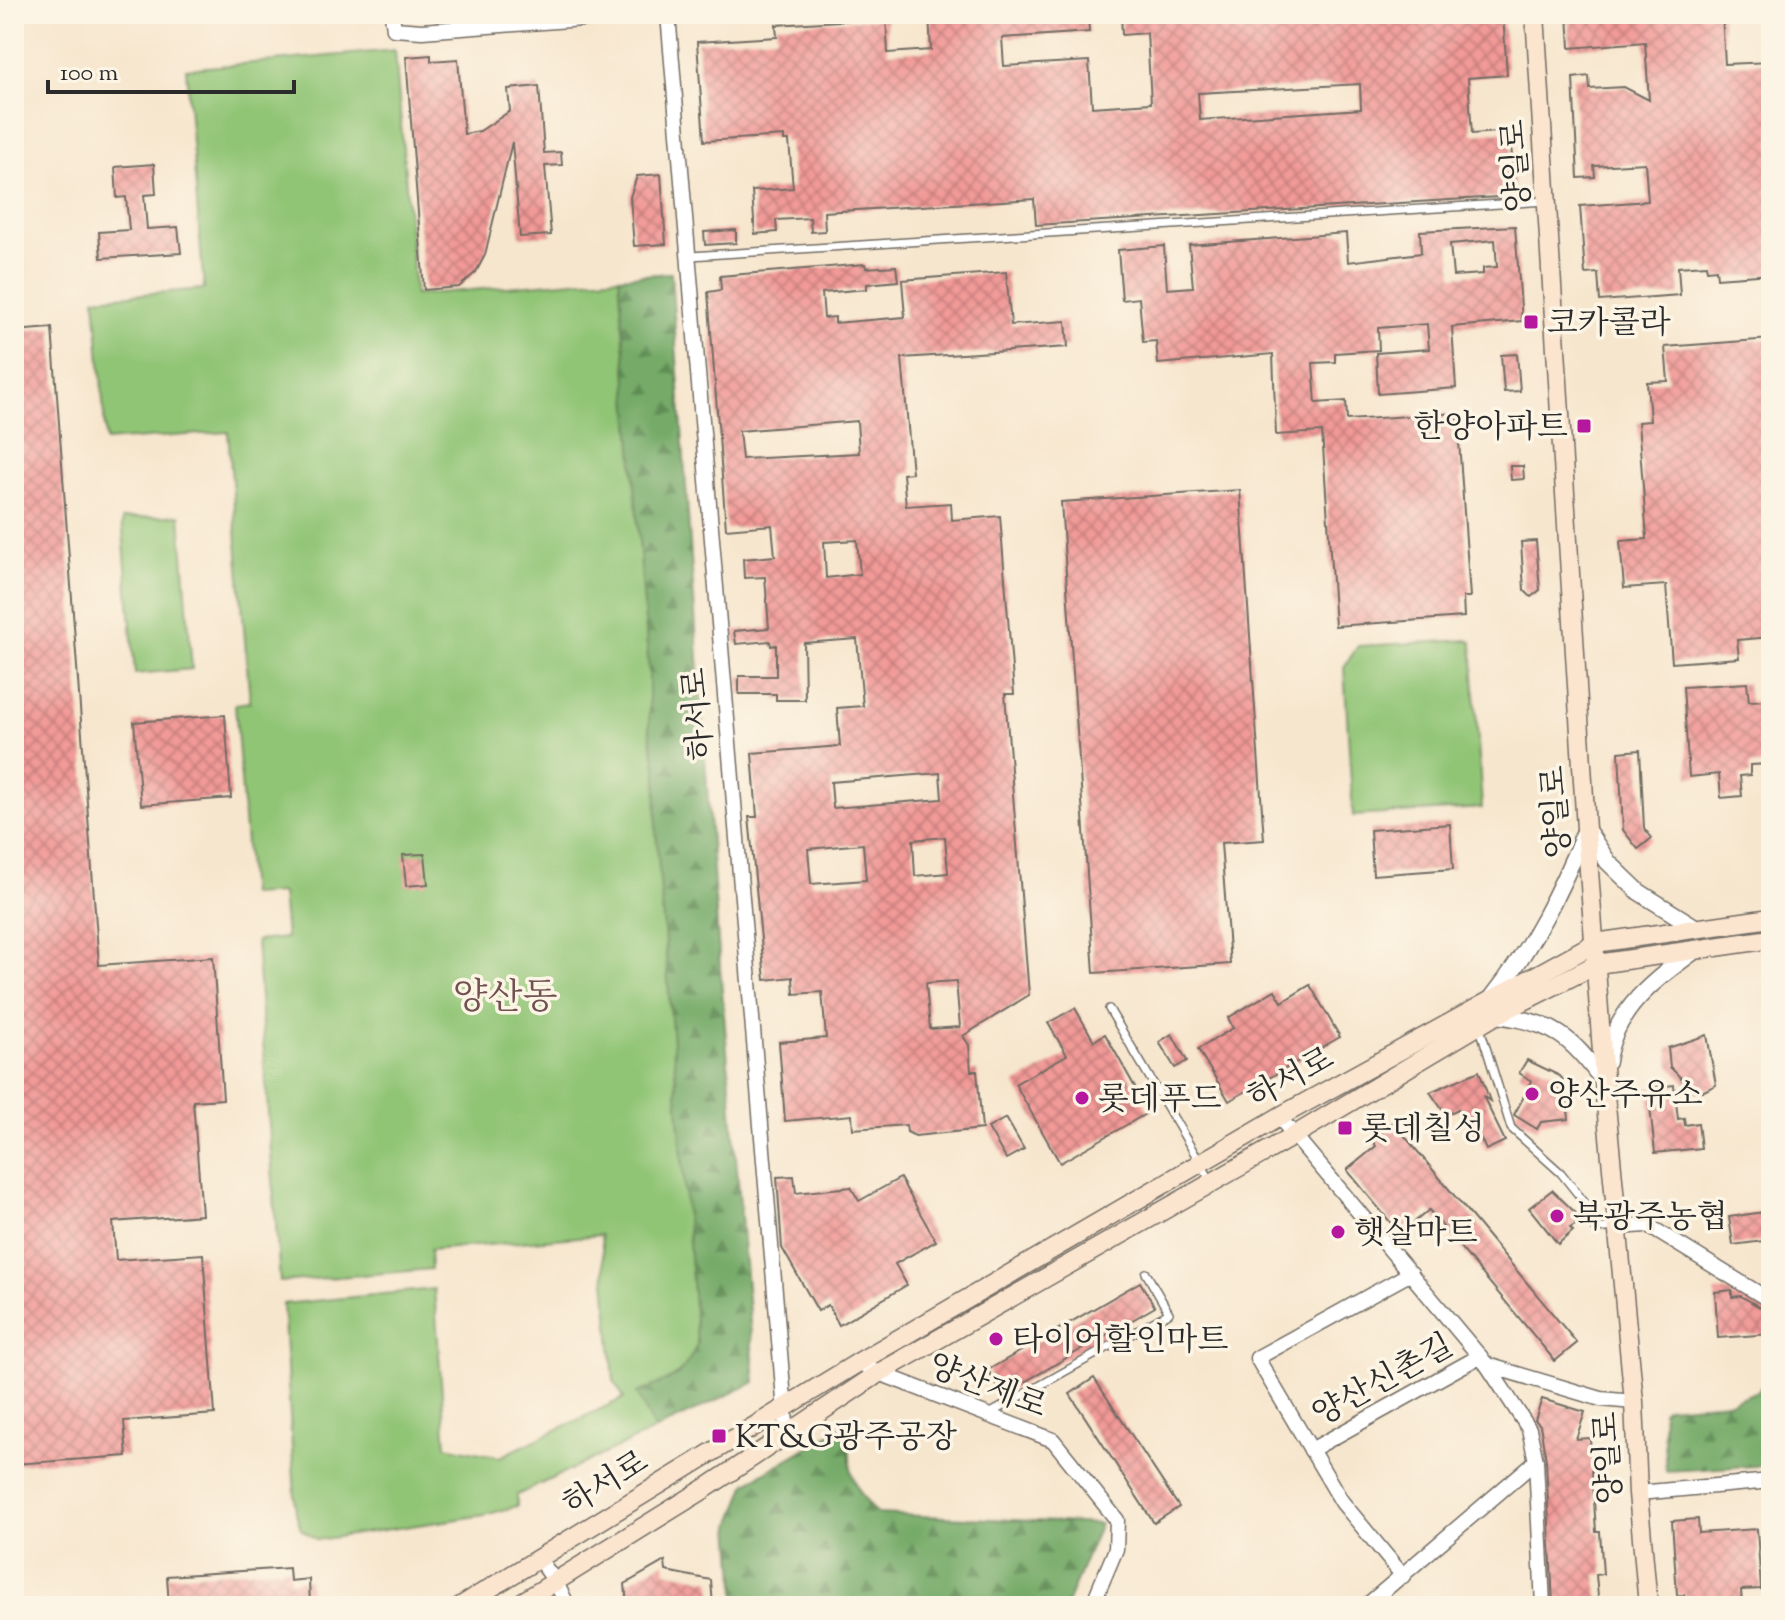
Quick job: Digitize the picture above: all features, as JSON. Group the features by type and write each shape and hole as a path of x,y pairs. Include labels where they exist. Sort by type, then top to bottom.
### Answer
{"main road":[{"name":"양일로","path":"1535,14 1586,829 1648,1606"},
{"name":"하서로","path":"516,1606 787,1436 879,1373 1479,1026 1494,1008 1595,943 1771,918"},
{"name":"하서로","path":"461,1606 859,1362 1279,1117 1494,1008 1597,964 1771,939"}],"street":[{"path":"392,14 394,29 422,31 650,14"},
{"name":"하서로","path":"668,14 787,1436"},
{"path":"1586,829 1608,862 1639,892 1695,927"},
{"path":"1586,829 1561,887 1494,1008 1565,1037 1586,1057 1604,1082"},
{"path":"1604,1082 1610,1041 1637,997 1698,949"},
{"name":"양산신촌길","path":"1279,1117 1484,1361 1529,1429 1536,1461 1543,1606"},
{"path":"1618,1227 1647,1225 1771,1301"},
{"name":"양산신촌길","path":"1403,1576 1342,1502 1257,1358 1411,1273"},
{"path":"1484,1361 1601,1399 1634,1402"},
{"name":"양산신촌길","path":"1311,1450 1484,1361"},
{"name":"양산제로","path":"859,1362 879,1373 1053,1440 1117,1520 1116,1549 1092,1606"},
{"path":"1366,1606 1536,1461"},
{"path":"1638,1493 1771,1481"},
{"path":"539,1559 568,1606"}],"lane":[{"path":"690,256 1548,201"},
{"path":"1109,1009 1212,1183"},
{"path":"1479,1026 1511,1128 1561,1173 1589,1208 1596,1229 1618,1227"},
{"path":"987,1415 1169,1313 1146,1273"}],"green space":[{"path":"395,50 415,295 619,277 649,674 649,728 657,773 656,832 697,1345 680,1372 637,1393 655,1430 517,1495 517,1506 485,1515 317,1540 301,1529 296,1513 283,1304 434,1289 446,1446 500,1457 624,1398 614,1381 601,1235 430,1250 431,1269 280,1282 256,941 286,938 282,893 250,895 235,704 250,702 228,432 106,441 95,298 204,289 186,69"},
{"path":"671,273 719,955 755,1382 655,1430 636,1393 678,1375 697,1345 656,832 657,773 649,728 649,674 619,277"},
{"path":"180,515 192,669 135,674 122,519"},
{"path":"1472,642 1482,808 1353,816 1344,667 1358,646"},
{"path":"1771,1371 1771,1465 1666,1471 1662,1411 1667,1407 1730,1402 1758,1391"},
{"path":"852,1421 852,1471 860,1492 878,1514 1100,1524 1066,1606 737,1606 731,1525 747,1483"}],"building":[{"path":"1088,14 1089,32 1002,38 1004,66 1089,61 1092,107 1151,103 1147,33 1122,35 1121,14 1257,14 1257,23 1291,21 1290,14 1503,14 1507,75 1468,78 1472,134 1510,131 1515,196 1036,225 1034,199 824,212 825,231 811,232 810,218 776,220 777,232 755,234 752,191 793,188 789,141 784,141 784,136 704,141 697,42 777,37 776,25 886,18 888,53 931,50 929,16","holes":["1360,84 1361,109 1200,120 1198,93"]},
{"path":"1568,14 1722,14 1725,64 1771,62 1771,274 1717,278 1716,269 1707,270 1706,265 1678,267 1680,295 1600,301 1598,273 1585,274 1580,206 1648,201 1645,163 1594,166 1595,177 1578,178 1573,78 1589,76 1590,89 1624,87 1649,100 1645,42 1570,48"},
{"path":"431,55 431,61 458,59 464,134 480,131 510,111 508,89 539,86 544,153 561,152 562,165 545,166 551,235 520,237 512,142 485,255 476,272 459,287 424,290 406,57"},
{"path":"154,164 156,194 144,195 147,229 178,227 181,253 101,258 99,232 129,230 126,197 117,198 115,167"},
{"path":"661,174 666,244 634,246 630,197 637,176"},
{"path":"1515,226 1522,321 1452,327 1456,388 1378,394 1376,353 1429,349 1427,324 1378,328 1379,350 1335,353 1335,362 1313,363 1316,403 1346,401 1347,420 1457,413 1470,597 1463,597 1464,617 1335,626 1322,432 1276,435 1273,354 1158,364 1156,341 1143,342 1139,298 1122,300 1118,250 1164,246 1167,289 1193,287 1189,245 1346,233 1348,262 1421,253 1420,231","holes":["1495,240 1497,267 1483,268 1483,274 1453,276 1450,244"]},
{"path":"736,230 736,243 705,245 704,232"},
{"path":"865,264 866,268 896,266 898,281 867,284 867,289 822,293 824,318 835,317 835,323 905,317 902,280 1006,272 1011,325 1066,321 1068,347 902,358 912,473 903,474 906,506 951,503 952,520 1000,516 1014,694 1005,694 1029,995 963,1036 969,1045 971,1071 977,1071 982,1129 915,1136 907,1132 906,1125 853,1129 852,1115 785,1121 779,1042 826,1038 822,992 794,994 793,977 765,980 749,817 757,817 752,753 840,746 837,708 863,706 857,639 804,643 805,700 776,700 776,694 739,694 739,676 776,676 776,645 771,646 770,641 736,644 734,631 769,628 765,577 744,578 743,559 775,556 772,525 726,529 708,292 721,290 720,276","holes":["857,421 859,453 742,459 739,431","857,540 860,574 826,578 824,542","940,773 942,799 833,808 831,782","945,837 948,873 915,876 913,840","863,844 866,880 811,884 808,849","956,981 960,1027 930,1029 926,983"]},
{"path":"52,328 99,965 213,957 223,1099 193,1101 202,1215 113,1222 116,1260 203,1254 215,1414 124,1421 127,1456 14,1464 14,331"},
{"path":"1771,339 1771,637 1737,640 1739,658 1672,663 1666,585 1624,588 1620,541 1647,539 1638,422 1650,421 1647,382 1668,381 1665,347"},
{"path":"1517,354 1520,391 1504,392 1501,355"},
{"path":"1510,466 1523,466 1524,479 1511,480"},
{"path":"1240,490 1264,840 1221,843 1230,964 1094,973 1061,502"},
{"path":"1536,541 1540,590 1531,597 1524,590 1521,542"},
{"path":"1747,683 1749,701 1771,700 1771,764 1750,765 1750,775 1740,776 1742,796 1721,798 1719,774 1689,777 1683,687"},
{"path":"225,715 231,798 141,805 134,722"},
{"path":"1640,750 1644,828 1652,838 1638,849 1623,830 1619,752"},
{"path":"1450,824 1453,869 1373,875 1370,830"},
{"path":"425,854 428,884 406,886 403,855"},
{"path":"1310,985 1340,1037 1229,1101 1198,1049 1233,1028 1228,1018 1275,990 1282,1002"},
{"name":"롯데푸드","path":"1075,1008 1094,1041 1105,1034 1149,1112 1060,1163 1015,1084 1067,1055 1048,1023"},
{"path":"1172,1034 1187,1061 1175,1068 1159,1042"},
{"path":"1707,1035 1716,1085 1704,1091 1694,1091 1670,1067 1668,1048"},
{"path":"1527,1060 1560,1076 1565,1082 1569,1119 1541,1122 1537,1129 1514,1115 1532,1081 1519,1073"},
{"path":"1479,1071 1490,1101 1483,1096 1505,1141 1486,1150 1458,1109 1446,1115 1430,1092"},
{"path":"1674,1085 1678,1119 1684,1118 1685,1125 1698,1123 1701,1148 1655,1153 1648,1088"},
{"path":"1006,1118 1024,1149 1006,1159 988,1128"},
{"path":"1393,1122 1577,1343 1555,1361 1429,1210 1400,1234 1347,1170 1376,1146 1372,1140"},
{"path":"794,1176 796,1193 851,1187 859,1201 900,1178 936,1241 895,1264 907,1285 839,1325 828,1305 818,1311 782,1248 777,1177"},
{"path":"1552,1190 1583,1220 1570,1228 1573,1231 1558,1244 1529,1208"},
{"path":"1771,1211 1771,1240 1733,1245 1729,1217"},
{"path":"1140,1282 1155,1307 1002,1395 988,1370"},
{"path":"1732,1290 1732,1297 1741,1296 1771,1314 1771,1334 1718,1338 1715,1292"},
{"path":"1094,1378 1179,1507 1154,1523 1070,1394"},
{"path":"1542,1399 1585,1412 1576,1439 1590,1438 1596,1532 1600,1532 1603,1574 1596,1575 1599,1606 1553,1606 1546,1460 1540,1425 1535,1420"},
{"path":"1698,1519 1699,1533 1757,1529 1761,1589 1741,1590 1742,1606 1685,1606 1684,1595 1677,1595 1672,1521"},
{"path":"665,1561 666,1571 711,1580 713,1606 627,1606 625,1584"},
{"path":"289,1568 290,1581 309,1579 310,1606 169,1606 167,1576"}],"place":[{"name":"코카콜라","path":"1531,322"},
{"name":"한양아파트","path":"1584,426"},
{"name":"양산주유소","path":"1532,1094"},
{"name":"롯데푸드","path":"1082,1098"},
{"name":"롯데칠성","path":"1345,1128"},
{"name":"북광주농협","path":"1557,1216"},
{"name":"햇살마트","path":"1338,1232"},
{"name":"타이어할인마트","path":"996,1339"},
{"name":"KT&G광주공장","path":"719,1436"}],"district":[{"name":"양산동","path":"505,995"}]}
